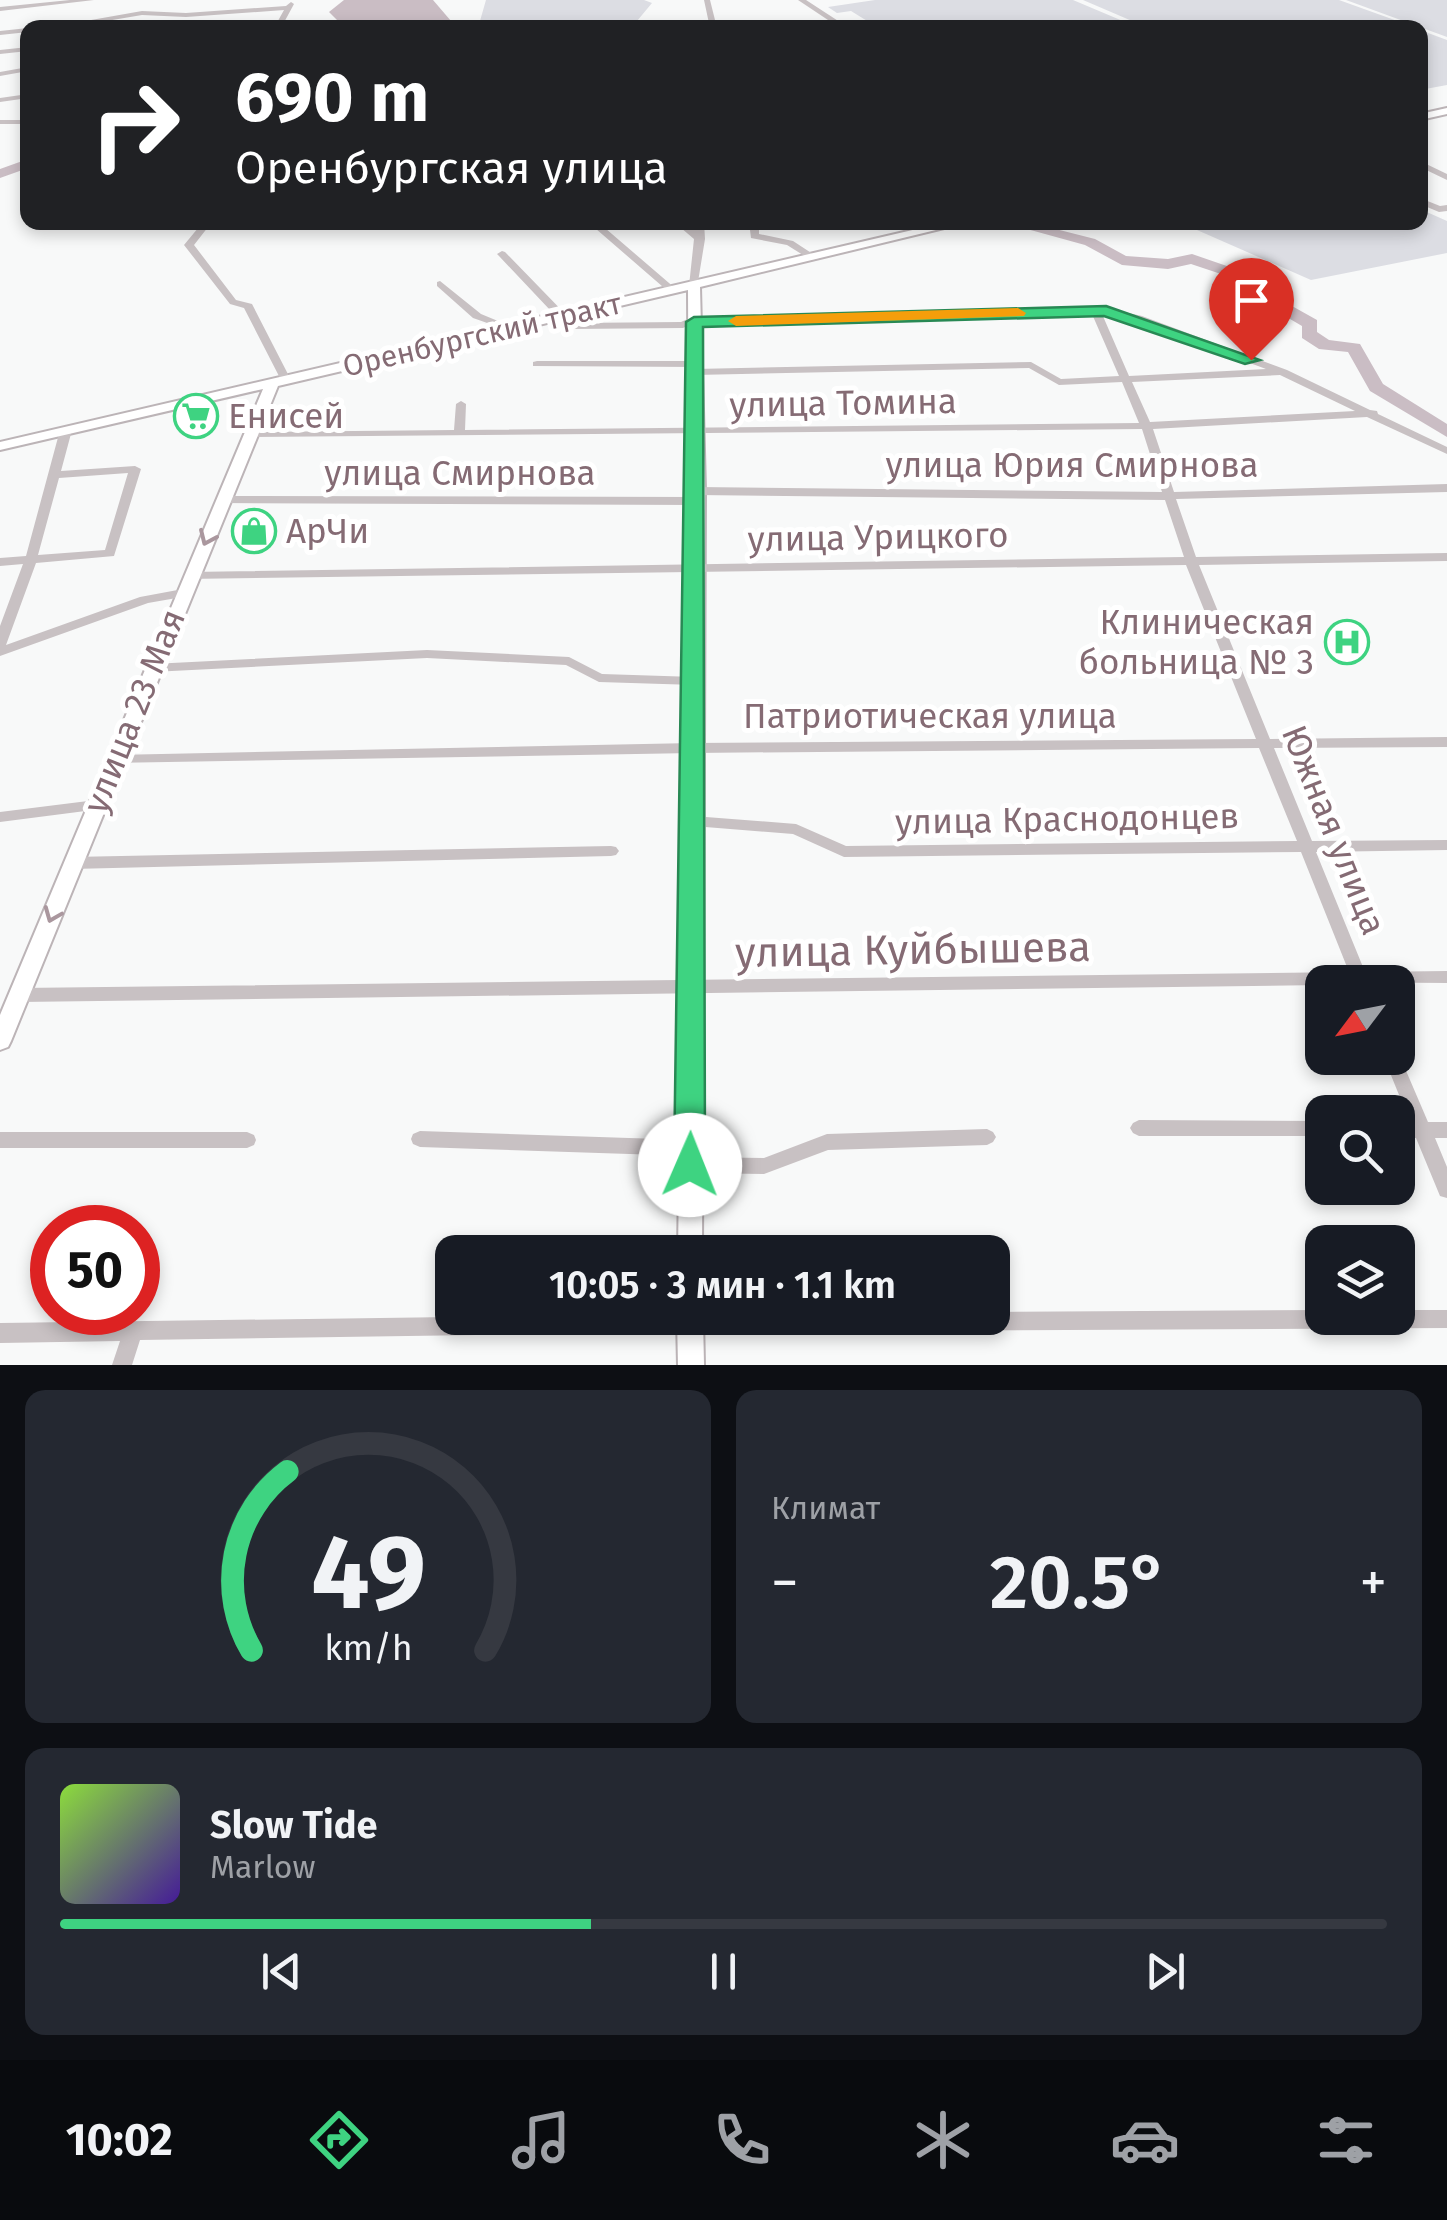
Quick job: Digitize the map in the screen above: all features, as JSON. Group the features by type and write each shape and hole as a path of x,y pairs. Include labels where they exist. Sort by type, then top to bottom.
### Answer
{"main road":[{"name":"Оренбургский тракт","path":"0,446 933,230"},
{"path":"690,1235 696,570 694,286"},
{"name":"улица 23 Мая","path":"0,1041 5,1018 20,995 190,576 263,409 279,382"},
{"path":"220,395 247,397 263,409"},
{"path":"690,1335 691,1365"}],"street":[{"path":"0,10 92,0"},
{"path":"801,0 833,20"},
{"path":"99,20 142,13 186,15 290,4"},
{"path":"202,230 189,246 233,302 248,306 279,382"},
{"path":"601,230 673,291"},
{"path":"688,230 700,239"},
{"path":"694,286 700,230"},
{"path":"754,230 754,236 790,243 814,258"},
{"path":"502,254 571,326 1096,310 1138,318 1283,372 1447,451"},
{"path":"440,284 477,316 510,328"},
{"name":"Южная улица","path":"1096,310 1146,426 1190,561 1354,965"},
{"path":"537,364 694,368 1030,364 1059,382 1283,372"},
{"path":"459,432 461,404"},
{"name":"улица Томина","path":"254,435 1146,426 1373,413"},
{"path":"0,644 31,560 66,430"},
{"path":"0,562 110,553 136,469 56,475"},
{"name":"улица Юрия Смирнова","path":"696,496 1170,496 1447,488"},
{"name":"улица Смирнова","path":"225,500 696,496"},
{"name":"улица Урицкого","path":"190,576 1447,557"},
{"path":"0,652 145,600 183,593"},
{"path":"152,668 427,654 569,661 598,678 694,681"},
{"name":"Патриотическая улица","path":"114,760 693,748 1447,742"},
{"path":"0,817 96,804"},
{"name":"улица Краснодонцев","path":"693,822 796,828 844,852 1447,845"},
{"path":"72,863 611,851"},
{"name":"улица Куйбышева","path":"1415,978 1447,977"},
{"name":"улица Куйбышева","path":"20,995 1305,981"},
{"path":"1400,1075 1447,1190"},
{"path":"1140,1128 1305,1129"},
{"path":"1415,1130 1447,1130"},
{"path":"420,1140 690,1157 764,1166 827,1142 986,1137"},
{"path":"0,1140 247,1140"},
{"path":"1010,1320 1447,1319"},
{"path":"160,1330 435,1325"},
{"path":"0,1333 30,1333"},
{"path":"122,1365 132,1335"}],"shaded area":[{"path":"344,0 433,0 450,20 337,20 329,12"},
{"path":"486,0 652,3 638,20 480,20"},
{"path":"875,0 1073,0 1120,20 866,20 851,11 837,13 828,7"},
{"path":"1083,0 1339,0 1395,20 1130,20"},
{"path":"1346,0 1447,0 1447,37 1428,30 1428,20 1401,20"},
{"path":"1428,33 1447,40 1447,85 1428,89"},
{"path":"1428,213 1447,221 1447,253 1311,280 1197,230 1428,230"}],"waterway":[{"path":"0,174 20,166"},
{"path":"1041,230 1090,242 1122,260 1168,264 1192,259 1244,277 1243,285 1311,324 1308,334 1325,345 1354,348 1376,387 1447,432"}],"slow traffic":[{"path":"736,321 1018,313"}],"place":[{"name":"Енисей","path":"196,416"},
{"name":"АрЧи","path":"254,531"},
{"name":"Клиническая больница № 3","path":"1347,642"}],"route":[{"path":"690,1165 697,491 694,322 1106,311 1138,318 1251,360"}]}
